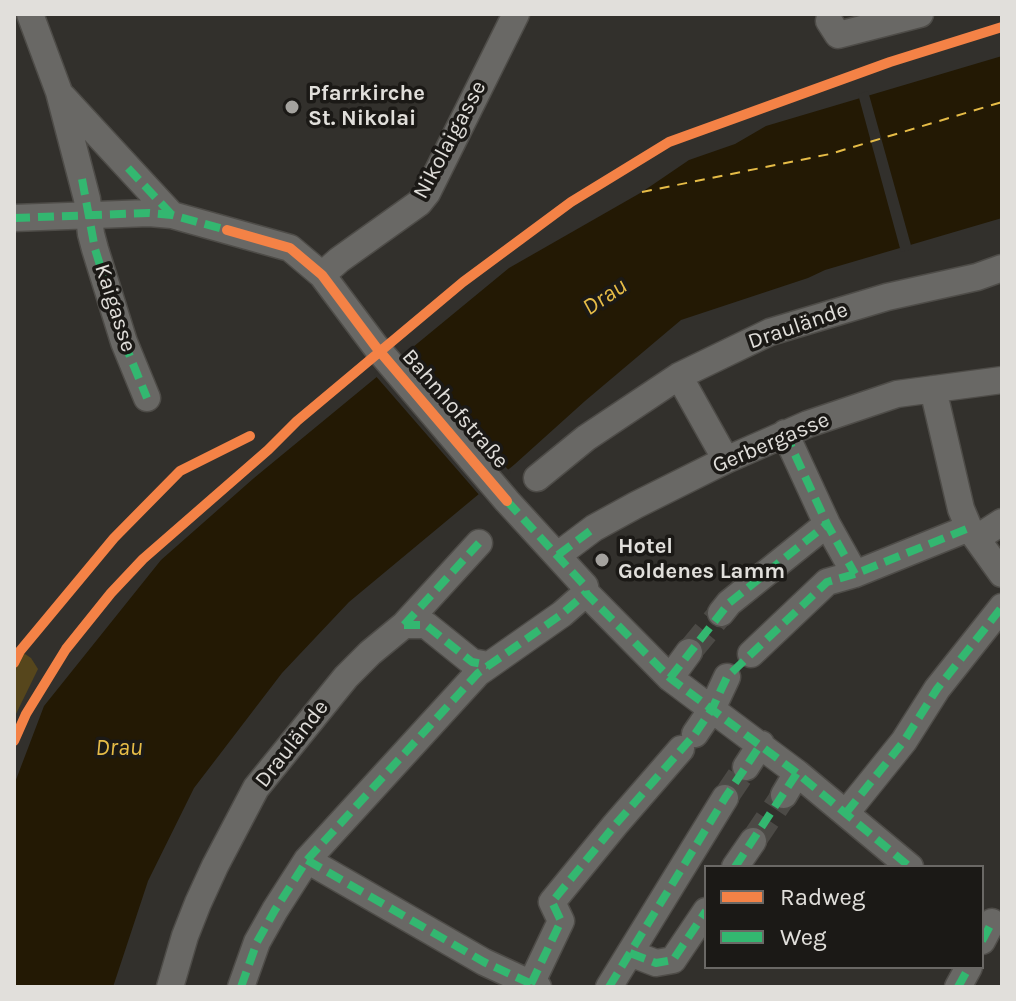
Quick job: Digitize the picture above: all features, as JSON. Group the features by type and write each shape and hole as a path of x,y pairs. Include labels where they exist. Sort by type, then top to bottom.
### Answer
{"street":[{"name":"Kaigasse","path":"30,14 59,92 87,199 91,234 124,342 147,398"},
{"name":"Nikolaigasse","path":"322,275 419,203 427,193 516,14"},
{"path":"829,21 838,35 920,14"},
{"path":"59,92 172,215"},
{"name":"Bahnhofstraße","path":"14,218 149,213 172,215 290,248 322,275 376,347 507,501 585,586 586,593 670,678 761,744 790,784 846,813 908,865"},
{"name":"Draulände","path":"537,478 586,438 679,376 770,332 887,297 1001,275"},
{"path":"679,376 726,460"},
{"name":"Gerbergasse","path":"558,555 594,528 785,433 897,394 1002,380"},
{"path":"933,389 961,509 973,533 1002,574"},
{"path":"785,433 827,524 855,574"},
{"path":"751,654 827,582 1002,522"},
{"path":"721,613 729,603 827,524"},
{"name":"Draulände","path":"170,987 198,903 256,788 346,677 404,625 479,543"},
{"path":"241,987 257,942 307,860 478,673 586,593"},
{"path":"846,813 904,741 937,689 1002,607"},
{"path":"404,625 426,625 472,662 488,665"},
{"path":"670,678 689,652"},
{"path":"307,860 473,956 535,985 561,921 552,902 688,742 712,709 727,677"},
{"path":"746,767 761,744"},
{"path":"609,987 725,798"},
{"path":"736,865 753,841"},
{"path":"630,953 656,963 673,960 704,914"},
{"path":"958,987 968,969"}],"shaded area":[{"path":"22,652 31,658 38,669 14,718 14,669"}],"water":[{"name":"Drau","path":"1002,56 1002,218 825,270 681,320 349,602 282,673 194,788 148,881 113,987 14,987 14,785 44,706 161,560 254,478 509,268 642,192 689,160 735,144 766,126"}],"pier":[{"path":"868,91 912,249 901,252 858,94"},
{"path":"404,349 511,473 481,497 374,374"}],"ferry route":[{"path":"642,192 830,154 1002,102"}],"tunnel":[{"path":"689,652 721,613"},
{"path":"725,798 746,767"},
{"path":"753,841 784,795"}],"marked path":[{"path":"128,168 172,215"},
{"path":"82,179 95,249 124,342 147,398"},
{"path":"14,218 149,213 172,215 227,230"},
{"path":"785,433 827,524 855,574"},
{"path":"507,501 585,586 586,593 670,678 797,773 908,865"},
{"path":"670,678 729,603 827,524"},
{"path":"558,555 594,528"},
{"path":"531,984 561,921 552,902 695,734 712,709 727,677 827,582 855,574 969,528"},
{"path":"404,625 479,543"},
{"path":"241,987 257,942 307,860 478,673 562,614 586,593"},
{"path":"846,813 904,741 937,689 1002,607"},
{"path":"404,625 426,625 472,662 488,665"},
{"path":"609,987 761,744"},
{"path":"736,865 797,773"},
{"path":"307,860 484,962 538,987"},
{"path":"630,953 656,963 673,960 704,914"},
{"path":"984,937 992,922"},
{"path":"958,987 968,969"}],"cycle path":[{"path":"14,741 26,714 66,649 143,559 297,421 463,282 571,202 669,142 890,62 1002,27"},
{"path":"227,230 290,248 322,275 376,347 507,501"},
{"path":"14,663 20,651 114,538 180,471 250,436"}],"place":[{"name":"Pfarrkirche St. Nikolai","path":"292,107"},
{"name":"Hotel Goldenes Lamm","path":"602,560"}]}
